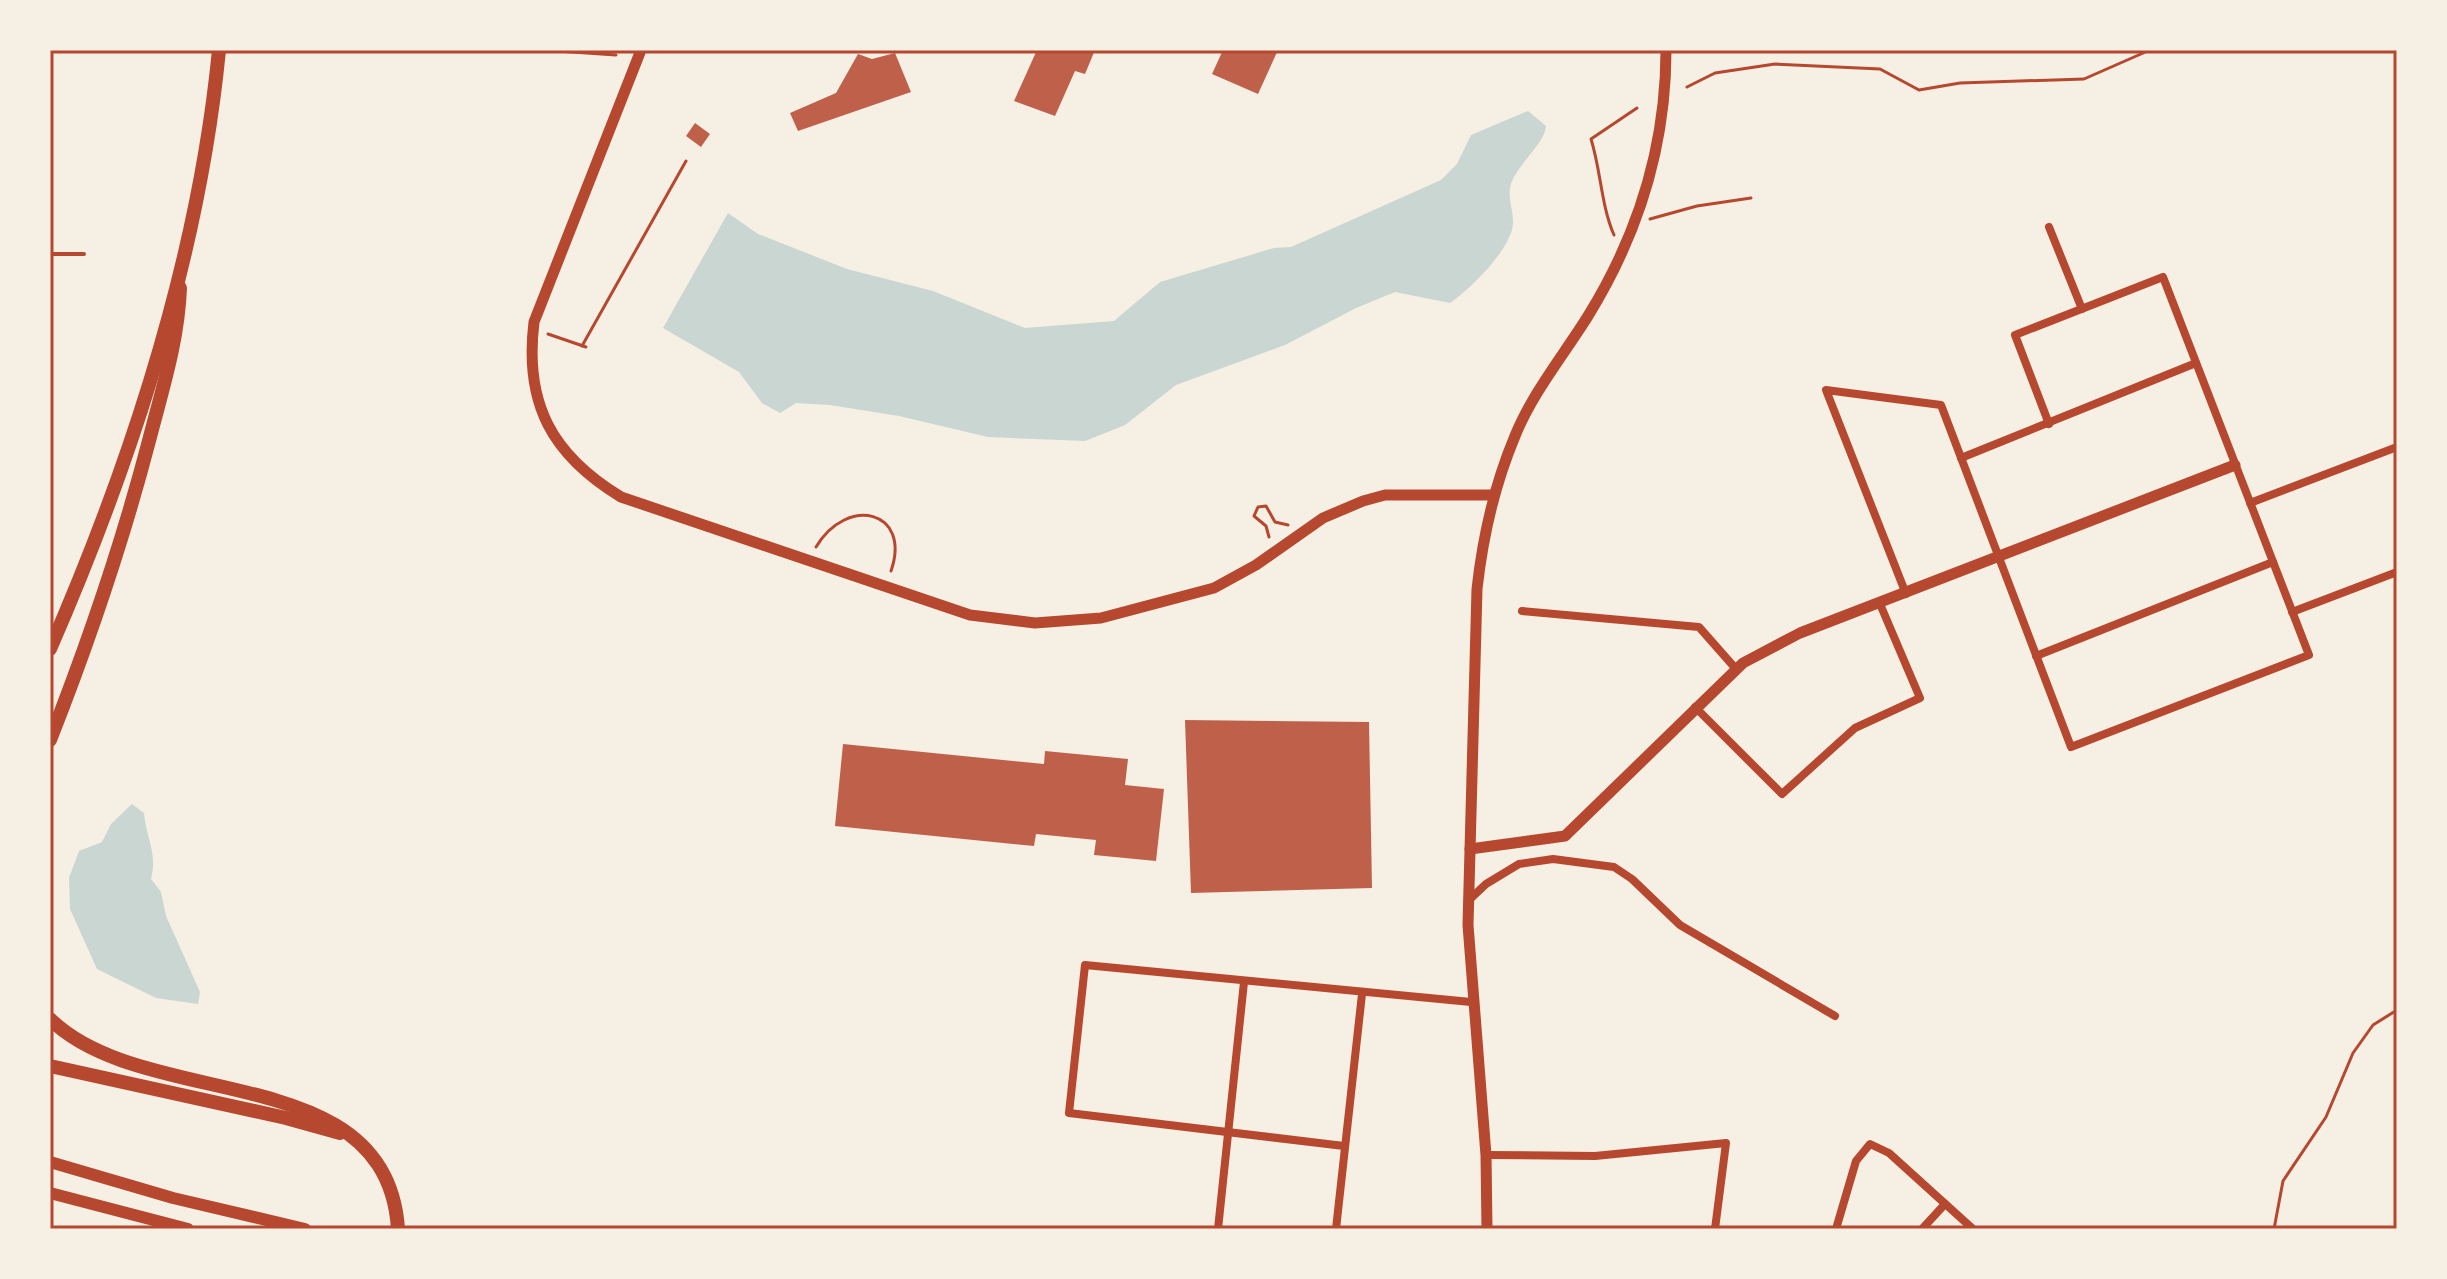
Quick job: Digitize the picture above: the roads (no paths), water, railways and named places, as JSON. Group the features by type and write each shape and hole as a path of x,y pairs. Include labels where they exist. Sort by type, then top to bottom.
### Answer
{"main road":[{"path":"50,649 131,435 181,263 203,160 219,50"},
{"path":"50,740 97,617 132,505 178,331 181,263"},
{"path":"50,625 65,614"},
{"path":"50,1019 65,1034 110,1059 313,1111 369,1151 391,1183 398,1229"},
{"path":"50,1066 286,1118 352,1137"},
{"path":"50,1162 173,1198 305,1229"},
{"path":"50,1193 188,1229"}],"street":[{"path":"641,50 534,322 530,351 535,395 561,447 577,467 621,497 970,615 1035,623 1101,618 1203,592 1256,565 1323,518 1363,501 1385,495 1492,495"},
{"path":"1487,1229 1486,1155 1471,1002 1469,900 1477,589 1492,495 1516,433 1540,386 1587,318 1635,223 1650,178 1663,104 1666,50"},
{"path":"2049,227 2082,309"},
{"path":"1906,594 1826,390 1941,405 2071,747 2309,655 2163,277 2015,335 2049,424"},
{"path":"1961,458 2196,363"},
{"path":"2250,503 2397,447"},
{"path":"1470,849 1565,836 1736,669 1800,633 2235,465"},
{"path":"2036,656 2273,562"},
{"path":"2292,612 2397,572"},
{"path":"1695,707 1782,794 1855,728 1920,698 1880,604"},
{"path":"1522,611 1699,627 1736,669"},
{"path":"1469,900 1486,884 1519,864 1553,859 1614,867 1632,879 1680,925 1835,1016"},
{"path":"1344,1146 1069,1113 1085,965 1362,994 1471,1002"},
{"path":"1218,1229 1244,982"},
{"path":"1336,1229 1362,994"},
{"path":"1486,1155 1595,1156 1726,1143 1715,1229"},
{"path":"1836,1229 1856,1161 1870,1144 1889,1153 1973,1229"},
{"path":"1922,1229 1945,1204"}],"lane":[{"path":"50,254 84,254"}]}
